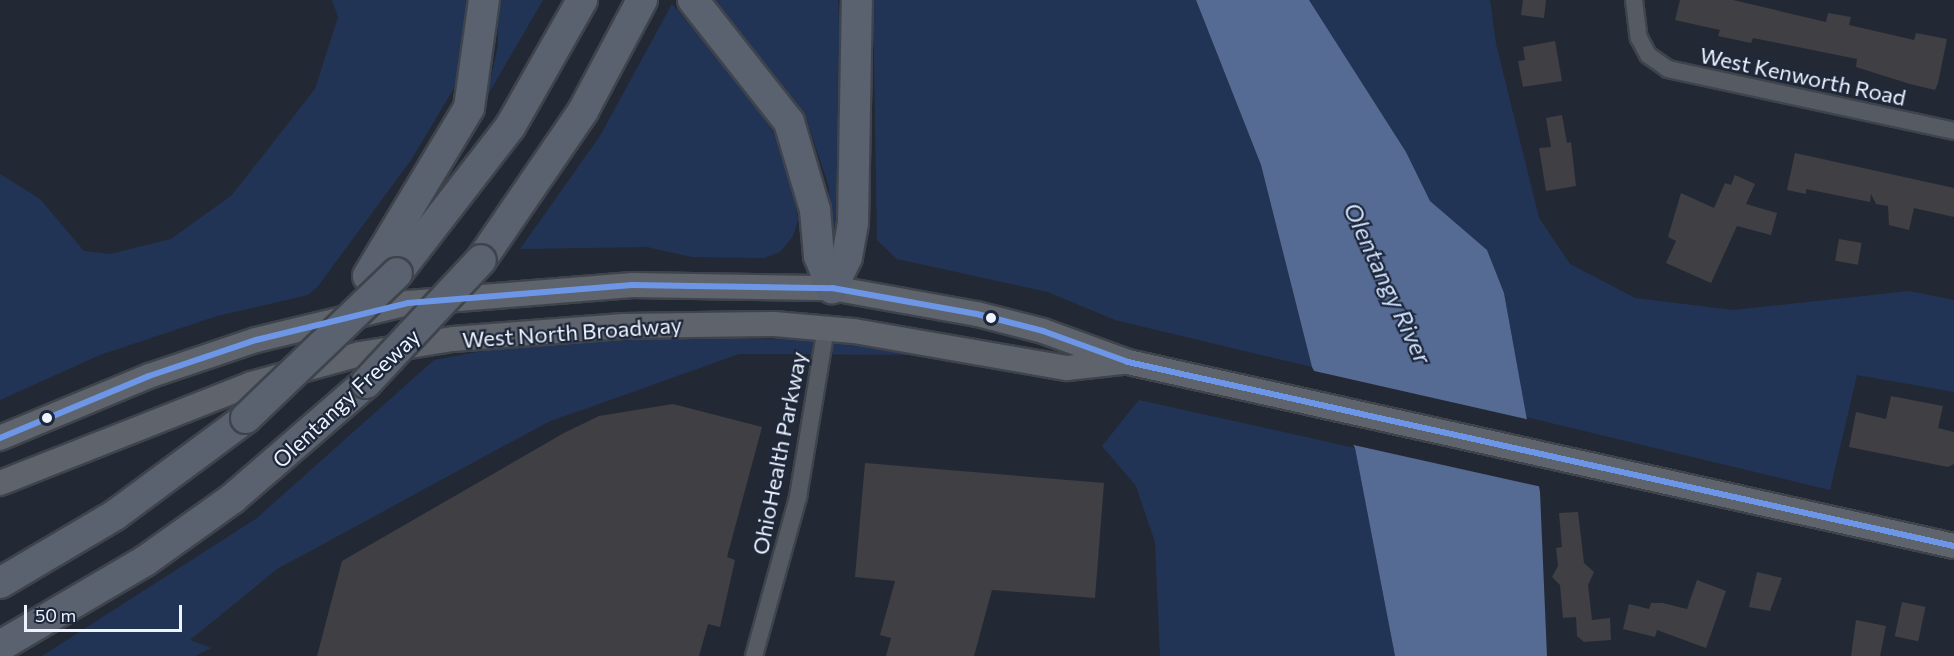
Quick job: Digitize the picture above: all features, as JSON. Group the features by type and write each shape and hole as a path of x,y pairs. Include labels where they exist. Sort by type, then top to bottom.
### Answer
{"highway":[{"path":"246,418 368,276 469,108 484,0"},
{"path":"0,583 115,515 246,418 397,273 510,127 582,0"},
{"name":"Olentangy Freeway","path":"0,646 145,561 232,500 366,383 481,261 525,201 612,62 642,0"},
{"path":"693,0 789,122 815,210 819,256 832,288"},
{"path":"832,288 847,257 853,223 857,0"}],"main road":[{"name":"West North Broadway","path":"1,437 149,376 256,340 408,303 632,285 832,288 977,314 1043,331 1128,362 1954,546"},
{"path":"826,327 832,288"},
{"name":"West North Broadway","path":"0,483 251,384 360,354 453,339 623,326 826,327 1067,368 1128,362"}],"street":[{"name":"West Kenworth Road","path":"1634,0 1640,38 1648,55 1656,63 1684,73 1954,131"},
{"name":"OhioHealth Parkway","path":"754,656 798,497 826,327"}],"shaded area":[{"path":"332,0 468,0 470,11 466,45 454,88 411,160 318,286 308,295 217,316 100,355 0,400 0,174 40,199 84,251 110,254 171,239 232,195 315,89 338,17"},
{"path":"498,0 543,0 486,98 498,46"},
{"path":"715,0 838,0 844,155 838,227 830,226 829,187 806,118"},
{"path":"873,0 1196,0 1261,165 1312,367 1115,320 1048,292 897,259 877,240"},
{"path":"1309,0 1490,0 1496,44 1539,218 1570,264 1635,298 1733,310 1909,291 1954,300 1954,392 1857,375 1830,490 1526,417 1504,293 1487,250 1430,201 1406,152"},
{"path":"672,4 754,99 778,141 793,189 798,220 793,236 780,252 764,258 692,257 647,247 520,249 600,136"},
{"path":"666,338 815,339 931,349 931,355 739,354 548,422 277,569 190,640 211,648 195,656 42,656 257,518 434,360 499,348"},
{"path":"1139,400 1355,448 1395,656 1160,656 1155,542 1136,486 1102,446"}],"water":[{"name":"Olentangy River","path":"1196,0 1309,0 1406,152 1430,201 1487,250 1504,293 1540,492 1547,656 1395,656 1355,448 1312,367 1261,165"}],"pier":[{"path":"1310,370 1530,420 1542,487 1349,444"}],"building":[{"path":"1523,0 1546,0 1544,18 1521,15"},
{"path":"1680,0 1733,0 1826,22 1828,13 1851,17 1849,25 1914,40 1916,33 1947,39 1938,83 1935,90 1856,67 1857,59 1753,38 1751,43 1718,36 1720,30 1675,20"},
{"path":"1555,41 1562,81 1523,87 1518,61 1525,60 1523,47"},
{"path":"1562,115 1567,143 1571,142 1576,186 1546,191 1539,148 1551,147 1546,118"},
{"path":"1795,153 1954,188 1954,217 1914,208 1909,230 1889,225 1888,206 1876,204 1871,194 1870,202 1806,189 1806,194 1787,190"},
{"path":"1735,175 1755,184 1746,204 1777,213 1771,235 1737,226 1711,283 1666,263 1676,241 1668,237 1681,193 1714,208 1725,183 1731,185"},
{"path":"1839,239 1862,243 1858,265 1835,261"},
{"path":"1891,396 1943,406 1938,428 1954,432 1954,464 1948,467 1849,447 1856,412 1886,419"},
{"path":"673,404 762,427 727,557 735,560 720,627 708,624 699,656 317,656 342,561 564,433 599,416"},
{"path":"865,463 1104,483 1095,598 992,590 974,656 886,656 891,638 880,635 895,581 855,577"},
{"path":"1578,512 1584,563 1594,572 1588,585 1592,620 1610,618 1611,640 1584,642 1577,636 1576,617 1563,618 1560,585 1552,577 1558,566 1556,548 1562,547 1559,513"},
{"path":"1757,572 1782,578 1770,611 1749,607"},
{"path":"1697,580 1726,591 1706,648 1657,630 1655,637 1623,629 1629,604 1649,609 1651,603 1663,603 1687,609"},
{"path":"1902,602 1925,607 1918,641 1895,636"},
{"path":"1856,620 1886,626 1880,656 1851,656"}],"transit line":[{"path":"0,438 149,376 256,340 408,303 632,285 832,288 977,314 1043,331 1128,362 1954,546"}]}
